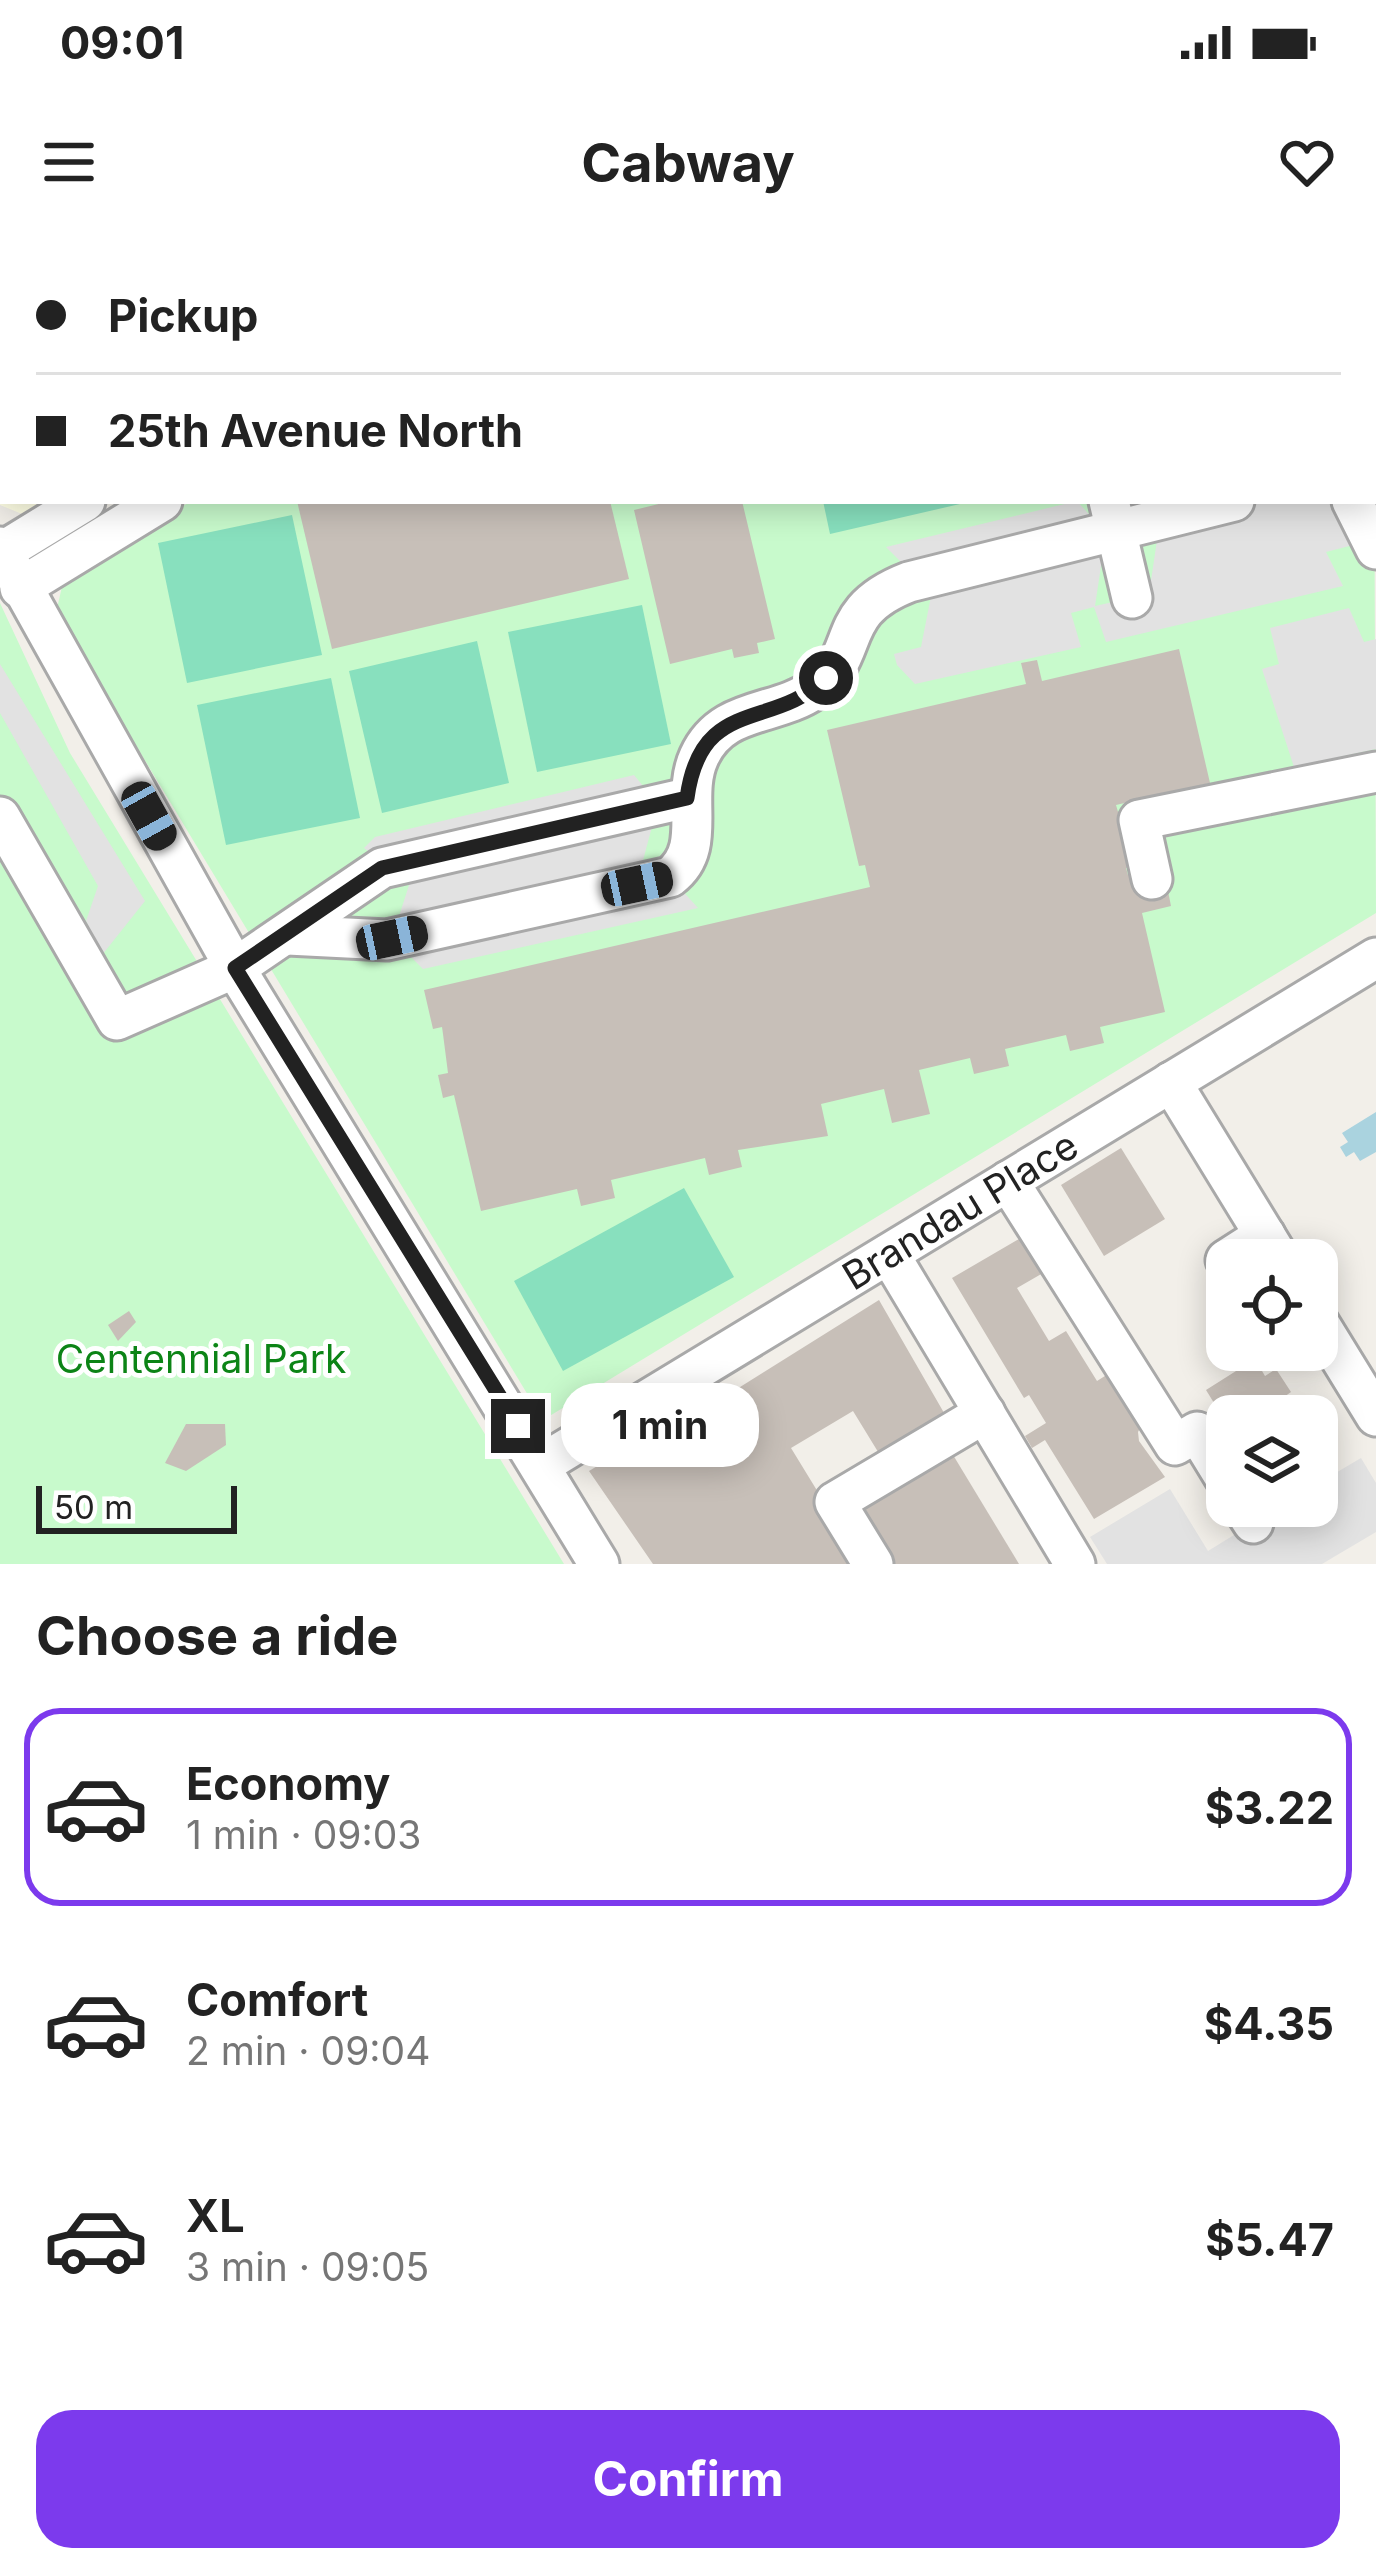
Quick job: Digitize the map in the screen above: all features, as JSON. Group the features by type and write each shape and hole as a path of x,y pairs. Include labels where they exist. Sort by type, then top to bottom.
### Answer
{"street":[{"path":"81,504 1,551 235,968 542,1464 598,1564"},
{"path":"20,588 157,504"},
{"path":"288,935 387,940 670,877 683,866 692,845 687,798 694,767 713,734 742,716 812,691 842,653 860,611 892,589 1113,516 1210,504"},
{"path":"1354,504 1376,549"},
{"path":"1113,516 1132,598"},
{"path":"1152,879 1139,820 1376,772"},
{"path":"0,817 117,1020 235,968 288,935 334,896 382,868 687,798"},
{"name":"Brandau Place","path":"542,1464 1376,958"},
{"path":"1171,1082 1267,1239"},
{"path":"1008,1181 1146,1362 1175,1445 1197,1432 1206,1447"},
{"path":"889,1254 1075,1564"},
{"path":"1338,1354 1376,1416"},
{"path":"872,1564 836,1502 985,1413"}],"shaded area":[{"path":"0,504 49,504 27,516"},
{"path":"1080,504 1106,533 1095,606 1149,594 1160,520 1142,524 1125,504 1366,504 1353,509 1369,541 1326,552 1343,586 1106,642 1094,607 1071,613 1081,647 915,684 897,665 894,654 921,647 935,576 905,566 886,547"},
{"path":"1349,608 1364,642 1376,639 1376,749 1294,767 1262,669 1279,664 1270,628"},
{"path":"0,664 145,901 102,955 86,921 98,886 0,713"},
{"path":"634,775 658,804 637,883 670,877 698,908 423,969 392,938 410,882 364,848 375,837"},
{"path":"1361,1458 1376,1483 1376,1532 1322,1564 1107,1564 1090,1537 1170,1489 1208,1551 1247,1527 1338,1527 1338,1472"}],"green space":[{"path":"186,504 1374,504 1376,913 543,1420 56,613 63,582"},
{"path":"824,504 960,504 830,534"},
{"path":"292,515 322,655 187,683 158,543"},
{"name":"Centennial Park","path":"0,603 70,753 564,1564 0,1564"},
{"path":"642,605 671,744 537,772 508,632"},
{"path":"477,641 509,783 382,813 349,671"},
{"path":"331,678 360,818 226,845 197,705"},
{"path":"684,1188 734,1277 563,1371 514,1281"}],"water":[{"path":"1376,1112 1376,1152 1360,1161 1354,1152 1346,1157 1340,1147 1348,1142 1342,1133"}],"building":[{"path":"298,504 611,504 629,579 332,649"},
{"path":"659,504 743,504 775,639 757,643 759,653 734,658 732,649 670,664 634,510"},
{"path":"1179,649 1210,783 1116,805 1134,866 1126,868 1128,875 1134,873 1138,893 1167,886 1171,906 1142,913 1165,1012 1100,1027 1104,1043 1070,1051 1066,1035 1005,1049 1009,1066 974,1074 970,1058 919,1070 930,1114 892,1123 884,1089 821,1104 828,1136 738,1150 742,1167 709,1175 705,1158 611,1180 615,1198 581,1206 577,1189 481,1211 454,1095 443,1098 438,1075 448,1073 442,1027 433,1029 424,990 870,887 865,865 859,866 827,730 1026,684 1021,663 1037,660 1042,681"},
{"path":"1121,1148 1165,1219 1104,1256 1061,1185"},
{"path":"1019,1239 1043,1273 1017,1288 1049,1341 1066,1331 1097,1381 1116,1369 1150,1410 1138,1432 1139,1441 1165,1477 1094,1519 1045,1440 1032,1448 1025,1436 1046,1423 1029,1395 1024,1398 952,1278"},
{"path":"879,1300 951,1425 883,1460 853,1411 791,1448 862,1564 653,1564 589,1471 634,1444 638,1451"},
{"path":"129,1311 136,1322 118,1341 108,1325"},
{"path":"1236,1371 1262,1371 1265,1376 1277,1371 1291,1392 1209,1395 1206,1390"},
{"path":"186,1424 225,1424 226,1445 186,1471 165,1463"},
{"path":"947,1445 1019,1564 883,1564 847,1506"}],"route":[{"path":"518,1426 235,968 288,935 334,896 382,868 687,798 700,754 721,727 802,696 826,678"}]}
